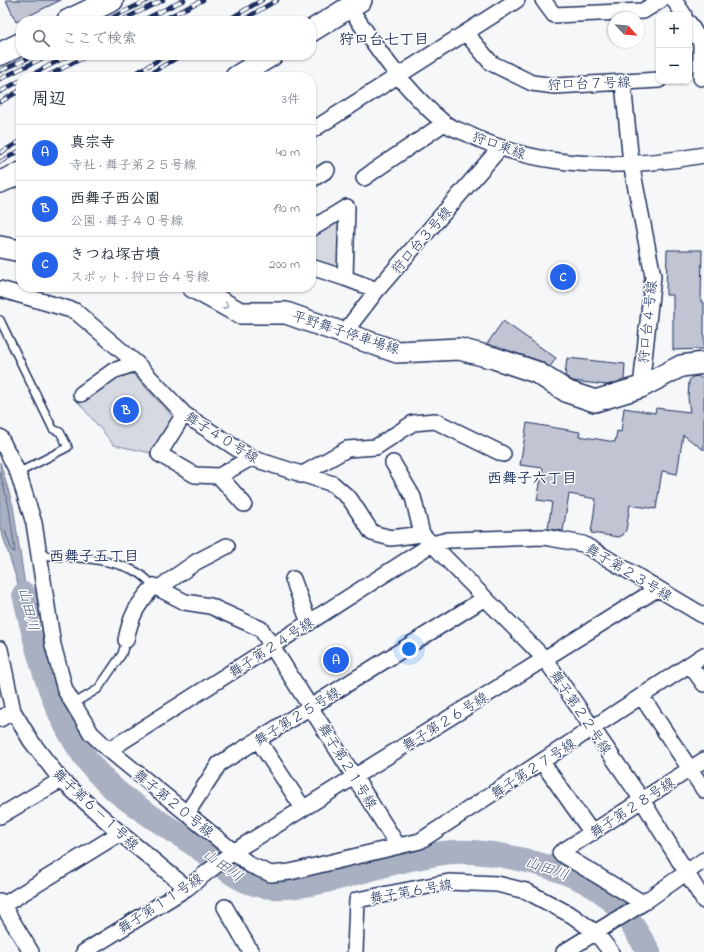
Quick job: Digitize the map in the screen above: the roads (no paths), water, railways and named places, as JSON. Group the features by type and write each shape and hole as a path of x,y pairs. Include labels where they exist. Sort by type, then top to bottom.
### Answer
{"highway":[{"path":"78,16 112,0"},
{"path":"0,54 16,46"}],"main road":[{"path":"316,28 356,4"},
{"path":"248,72 265,60"},
{"path":"0,182 16,175"},
{"path":"0,247 16,250"},
{"name":"平野舞子停車場線","path":"202,292 240,313 286,313 397,352 459,349 494,358 536,372 568,392 595,401 641,387 681,366 704,363"}],"street":[{"path":"316,128 517,0"},
{"path":"543,0 554,15 643,11 661,0"},
{"path":"674,0 682,12"},
{"name":"狩口東線","path":"356,4 398,77 444,123 500,148 528,156 573,163 631,163 704,155"},
{"path":"692,28 701,43 698,78"},
{"name":"狩口台７号線","path":"466,33 491,64 532,83 555,86 656,80"},
{"name":"狩口台４号線","path":"623,82 631,163 653,276 641,387"},
{"path":"364,178 392,157 412,146 444,123"},
{"name":"狩口台３号線","path":"344,333 377,290 500,148"},
{"path":"316,177 327,170"},
{"path":"316,226 348,207 345,278"},
{"path":"316,269 377,290"},
{"name":"舞子４０号線","path":"0,289 76,311 136,363 184,414 252,458 333,484 350,498 372,533 391,538 427,539"},
{"path":"81,394 113,371 136,363"},
{"path":"184,414 159,454 195,475 219,476 252,458"},
{"path":"302,475 347,449 376,447 412,423 435,421 503,454"},
{"name":"舞子第２０号線","path":"0,437 18,474 34,523 53,645 65,690 91,734 233,852 250,865 271,874 290,872 398,846"},
{"path":"393,462 414,497 427,539"},
{"path":"219,476 244,504"},
{"name":"舞子第２３号線","path":"427,539 448,540 544,537 583,544 704,616"},
{"name":"舞子第２２号線","path":"427,539 545,659 642,800 704,901"},
{"name":"舞子第２４号線","path":"109,750 309,622 427,539"},
{"path":"126,640 130,621 138,604 157,587 196,562 227,546"},
{"path":"293,579 309,622"},
{"name":"舞子第２１号線","path":"157,587 185,602 210,606 261,629 398,846"},
{"name":"舞子第２６号線","path":"233,852 657,589"},
{"name":"舞子第２５号線","path":"187,813 219,764 312,708 485,598"},
{"name":"舞子第６－１号線","path":"0,649 13,711 31,741 61,780 120,833 187,888"},
{"name":"舞子第２７号線","path":"398,846 420,841 704,655"},
{"path":"690,665 704,684"},
{"path":"642,697 704,790"},
{"path":"0,719 13,711"},
{"path":"258,740 303,808"},
{"name":"舞子第２８号線","path":"643,903 560,853 704,760"},
{"path":"542,762 592,833"},
{"path":"0,816 61,780"},
{"path":"31,952 1,905 120,833"},
{"name":"舞子第１１号線","path":"84,952 187,888 233,852"},
{"path":"564,952 643,903 704,860"},
{"name":"舞子第６号線","path":"355,952 357,900 449,882 497,884 526,892 573,916 596,933 611,952"},
{"path":"225,907 249,951"}],"lane":[{"path":"0,320 53,429 60,432 68,447 18,474"},
{"path":"38,555 101,561 122,566 138,572 157,587"},
{"path":"73,704 98,688 122,654 126,640"}],"water":[{"path":"0,462 13,506 31,625 0,527"}],"waterway":[{"name":"山田川","path":"24,594 37,647 54,700 65,725 95,770 124,797 203,851 229,872 248,882 259,885 285,887 300,886 332,880 423,856 454,852 472,852 513,858 555,869 593,886 607,896 625,915 649,952"}],"railway":[{"path":"115,16 148,0"},
{"path":"130,16 163,0"},
{"path":"151,16 184,0"},
{"path":"170,16 203,0"},
{"path":"235,16 262,0"},
{"path":"250,16 277,0"},
{"path":"0,71 24,60"},
{"path":"0,79 39,60"},
{"path":"37,72 60,60"},
{"path":"55,72 79,60"},
{"path":"138,72 158,60"},
{"path":"153,72 173,60"},
{"path":"0,92 16,83"},
{"path":"0,102 16,93"},
{"path":"0,153 16,144"},
{"path":"0,162 16,153"}],"place":[{"name":"きつね塚古墳","path":"563,277"},
{"name":"西舞子西公園","path":"126,410"},
{"name":"真宗寺","path":"336,660"}],"district":[{"name":"狩口台七丁目","path":"384,39"},
{"name":"西舞子六丁目","path":"532,478"},
{"name":"西舞子五丁目","path":"94,556"}]}
